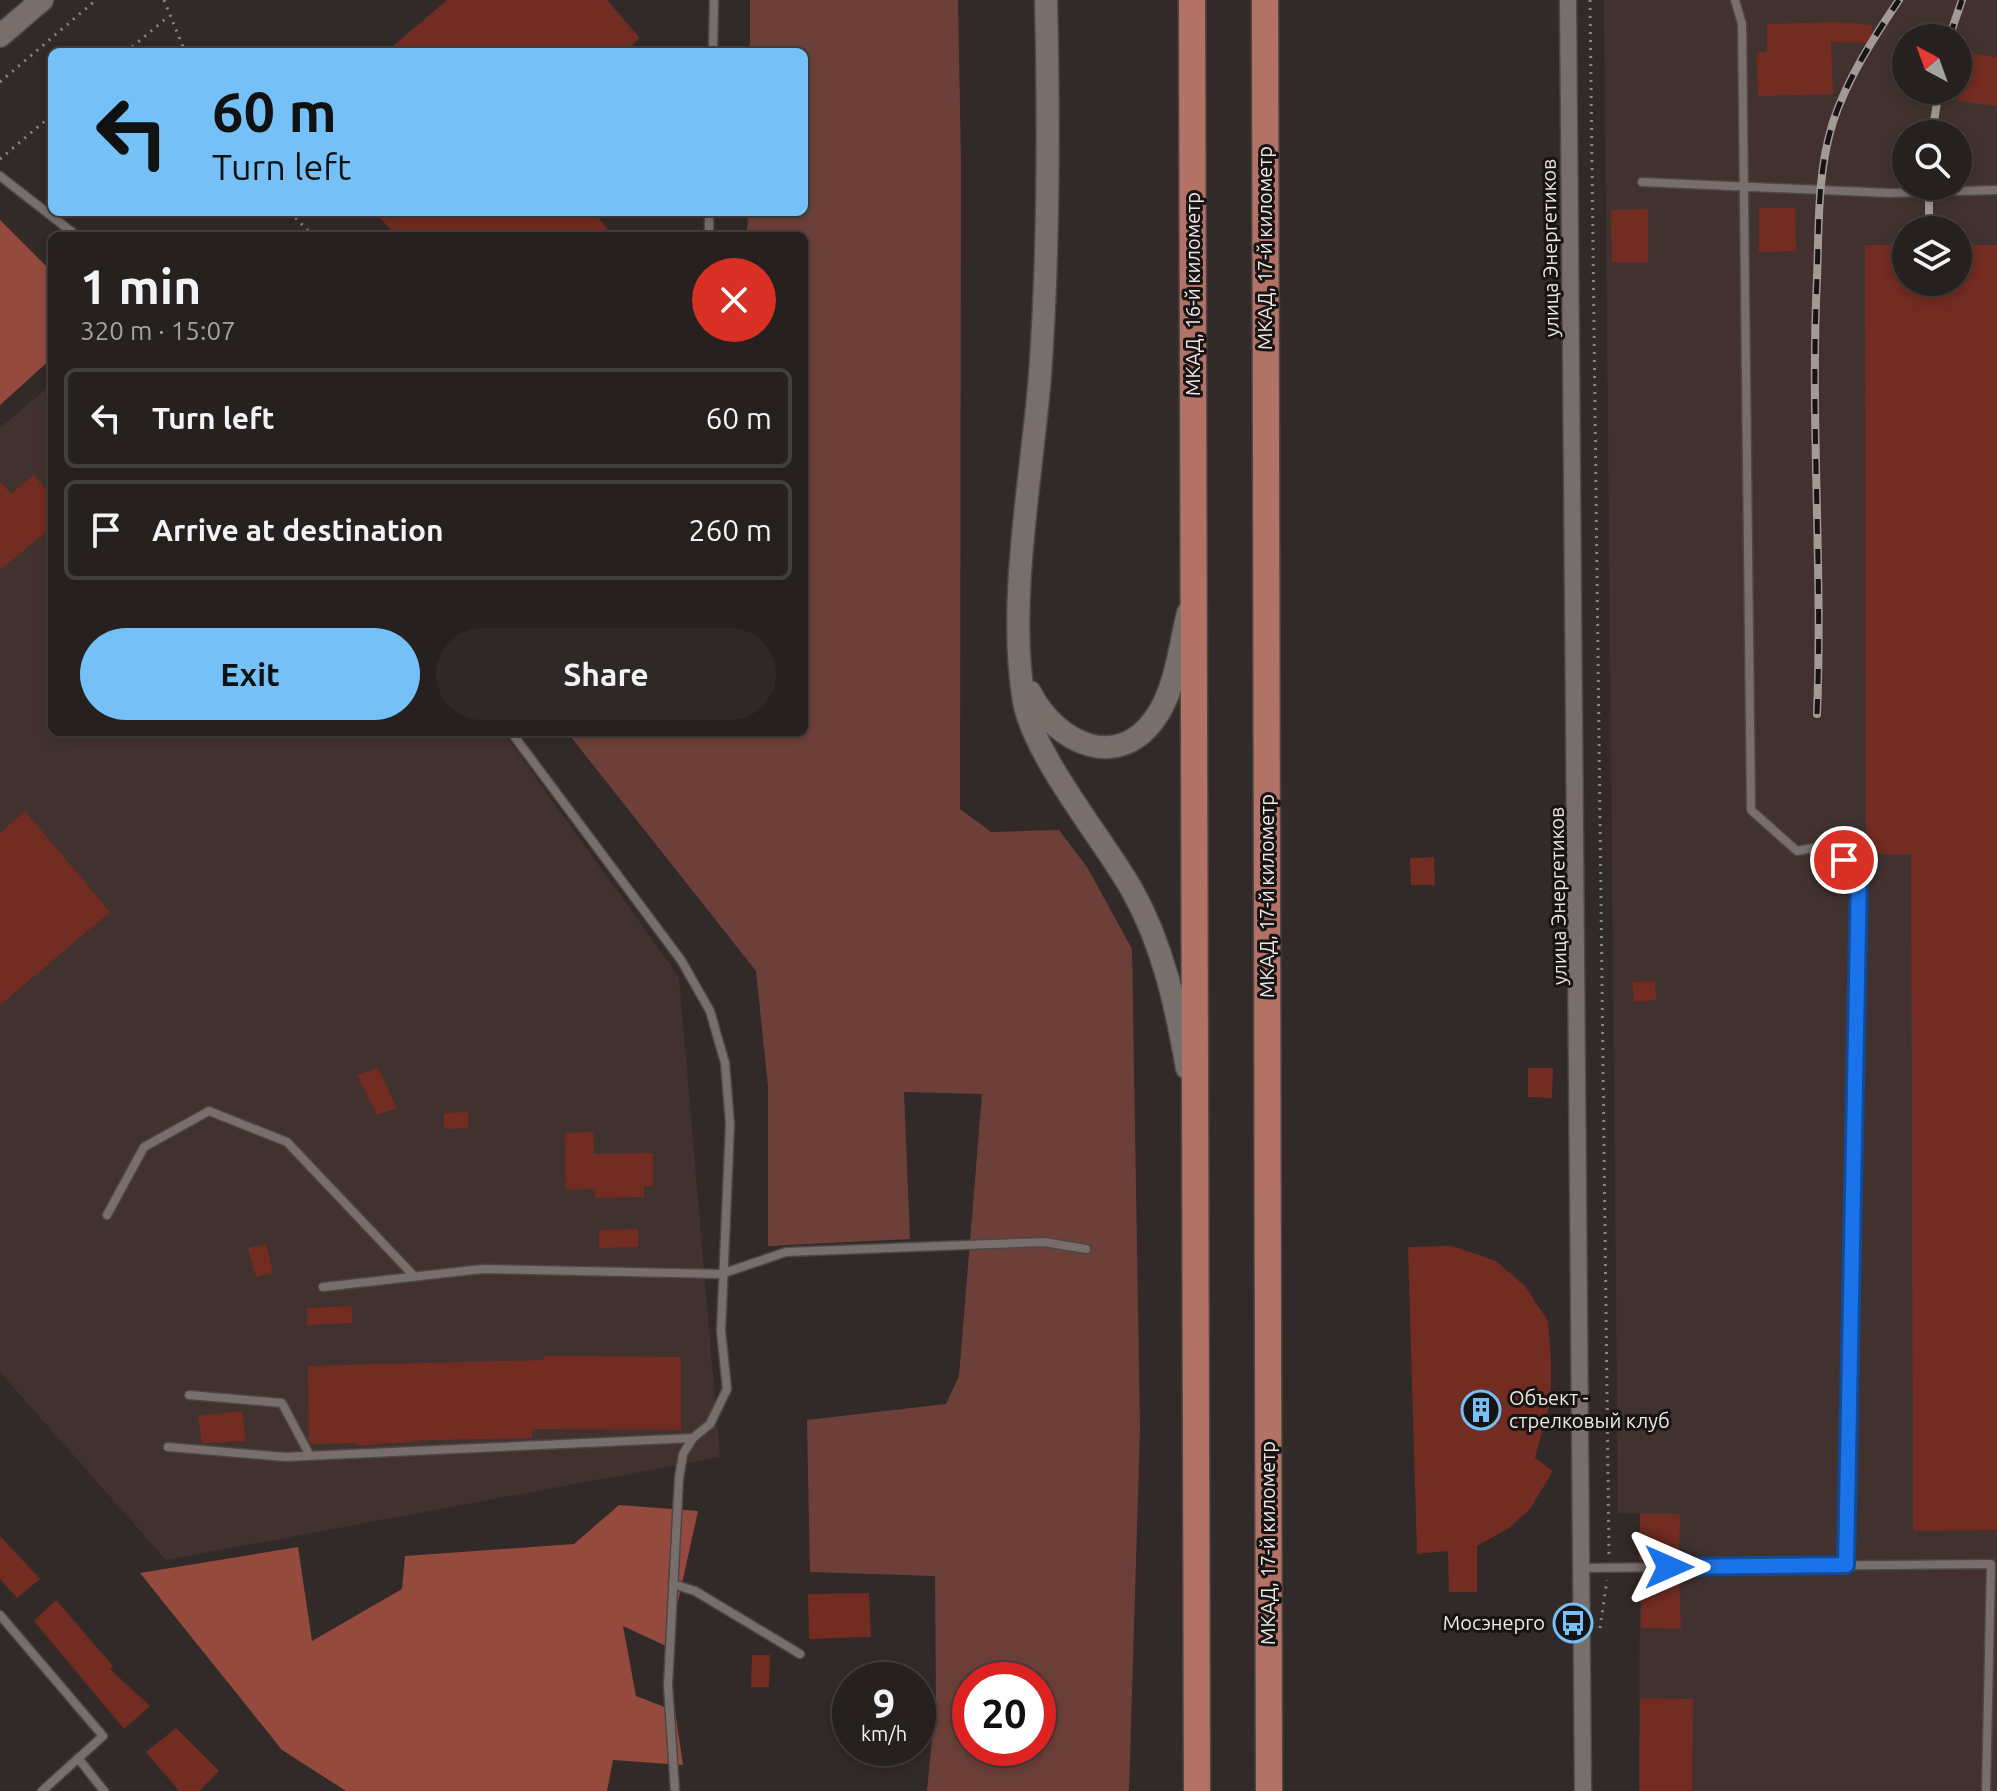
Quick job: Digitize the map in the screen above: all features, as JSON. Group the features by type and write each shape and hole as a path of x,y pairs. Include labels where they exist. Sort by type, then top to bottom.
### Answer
{"highway":[{"name":"МКАД, 16-й километр","path":"1192,0 1195,588"},
{"name":"МКАД, 17-й километр","path":"1265,0 1269,1791"},
{"path":"1195,588 1197,1791"}],"main road":[{"path":"0,36 42,0"},
{"path":"1046,0 1050,179 1040,373 1017,637 1021,676 1031,724 1147,918 1176,1010 1196,1117"},
{"path":"1021,676 1037,707 1051,725 1066,737 1084,746 1109,746 1128,740 1146,729 1166,698 1195,588"}],"street":[{"name":"улица Энергетиков","path":"1568,0 1583,1791"}],"lane":[{"path":"713,48 714,0"},
{"path":"1735,0 1742,24 1751,810 1797,851 1828,845 1859,874 1846,1565"},
{"path":"0,176 48,213"},
{"path":"1642,182 1743,184 1889,193 1997,190"},
{"path":"51,216 72,232"},
{"path":"514,736 681,960 710,1011 725,1063 730,1124 721,1274 721,1331 727,1389 710,1424 693,1438 683,1454 679,1478 668,1685 675,1791"},
{"path":"107,1215 144,1147 209,1111 287,1142 414,1276"},
{"path":"323,1287 482,1269 721,1274 786,1252 1044,1242 1086,1249"},
{"path":"189,1395 282,1403 310,1456"},
{"path":"168,1447 310,1456 693,1438"},
{"path":"1581,1568 1994,1564 1986,1791"},
{"path":"673,1584 695,1591 800,1654"},
{"path":"0,1615 103,1736 42,1791"},
{"path":"78,1758 104,1791"}],"path":[{"path":"0,82 96,0"},
{"path":"164,0 183,48"},
{"path":"1590,0 1609,1568 1599,1637"},
{"path":"131,48 169,16"},
{"path":"0,159 48,118"},
{"path":"294,216 309,232"}],"shaded area":[{"path":"750,0 958,0 961,163 960,809 991,832 1059,830 1087,867 1132,949 1140,1429 1129,1791 927,1791 929,1766 936,1766 935,1576 810,1572 807,1420 946,1404 959,1376 982,1094 904,1092 910,1239 768,1246 768,1086 756,971 570,736 808,736 808,232 747,232 748,216 808,216 808,48 750,48"},
{"path":"1604,0 1997,0 1997,1791 1639,1791 1640,1514 1618,1513"},
{"path":"0,220 48,268 48,362 0,405"},
{"path":"48,387 48,736 506,736 679,977 720,1457 166,1560 0,1372 0,428"},
{"path":"619,1505 698,1511 668,1647 623,1626 636,1696 675,1711 683,1765 613,1760 607,1791 346,1791 282,1750 140,1573 298,1547 312,1641 402,1589 405,1556 574,1544"}],"building":[{"path":"447,0 607,0 640,38 629,48 391,48"},
{"path":"1836,22 1872,25 1872,43 1831,42 1833,94 1758,96 1757,52 1767,52 1767,24"},
{"path":"1972,54 1997,57 1997,106 1972,103"},
{"path":"1759,208 1795,208 1796,251 1759,252"},
{"path":"1648,209 1648,262 1612,262 1611,210"},
{"path":"378,216 596,216 610,232 392,232"},
{"path":"1865,245 1892,245 1892,296 1972,296 1972,245 1997,245 1997,1530 1913,1531 1911,854 1866,854"},
{"path":"34,475 48,491 48,530 0,570 0,481 11,494"},
{"path":"25,811 110,912 0,1005 0,833"},
{"path":"1434,857 1435,885 1411,885 1410,858"},
{"path":"1655,981 1656,1000 1634,1002 1632,982"},
{"path":"378,1068 397,1108 377,1115 357,1075"},
{"path":"1528,1068 1553,1068 1552,1098 1528,1097"},
{"path":"468,1112 468,1128 444,1129 444,1113"},
{"path":"593,1132 594,1154 653,1153 653,1186 644,1186 644,1197 595,1198 595,1189 566,1190 565,1133"},
{"path":"638,1229 638,1247 599,1248 599,1230"},
{"path":"266,1244 273,1273 256,1277 248,1248"},
{"name":"Объект - стрелковый клуб","path":"1452,1246 1496,1261 1525,1286 1548,1321 1551,1357 1551,1399 1535,1458 1553,1471 1530,1509 1509,1528 1477,1546 1477,1592 1449,1592 1448,1551 1417,1554 1408,1247"},
{"path":"352,1306 352,1323 307,1325 307,1308"},
{"path":"544,1356 681,1357 681,1430 532,1429 532,1438 430,1440 356,1446 356,1443 312,1444 309,1440 308,1366 544,1360"},
{"path":"242,1411 246,1441 202,1443 198,1416"},
{"path":"1640,1514 1680,1514 1679,1560 1639,1560"},
{"path":"0,1536 40,1579 17,1598 0,1579"},
{"path":"1642,1574 1679,1574 1681,1629 1641,1628"},
{"path":"869,1593 871,1637 809,1639 808,1594"},
{"path":"56,1600 113,1666 110,1669 150,1706 124,1729 34,1621"},
{"path":"752,1655 770,1655 769,1687 751,1687"},
{"path":"1640,1698 1693,1699 1692,1791 1639,1791"},
{"path":"176,1728 219,1771 199,1791 179,1791 146,1752"}],"railway":[{"path":"1817,714 1819,605 1815,333 1821,180 1828,141 1839,106 1862,59 1899,0"},
{"path":"1954,24 1962,0"},
{"path":"1934,120 1937,104"},
{"path":"1929,200 1929,216"}],"place":[{"name":"Объект - стрелковый клуб","path":"1481,1410"},
{"name":"Мосэнерго","path":"1573,1623"}],"route":[{"path":"1669,1567 1846,1565 1859,874 1844,860"}]}
